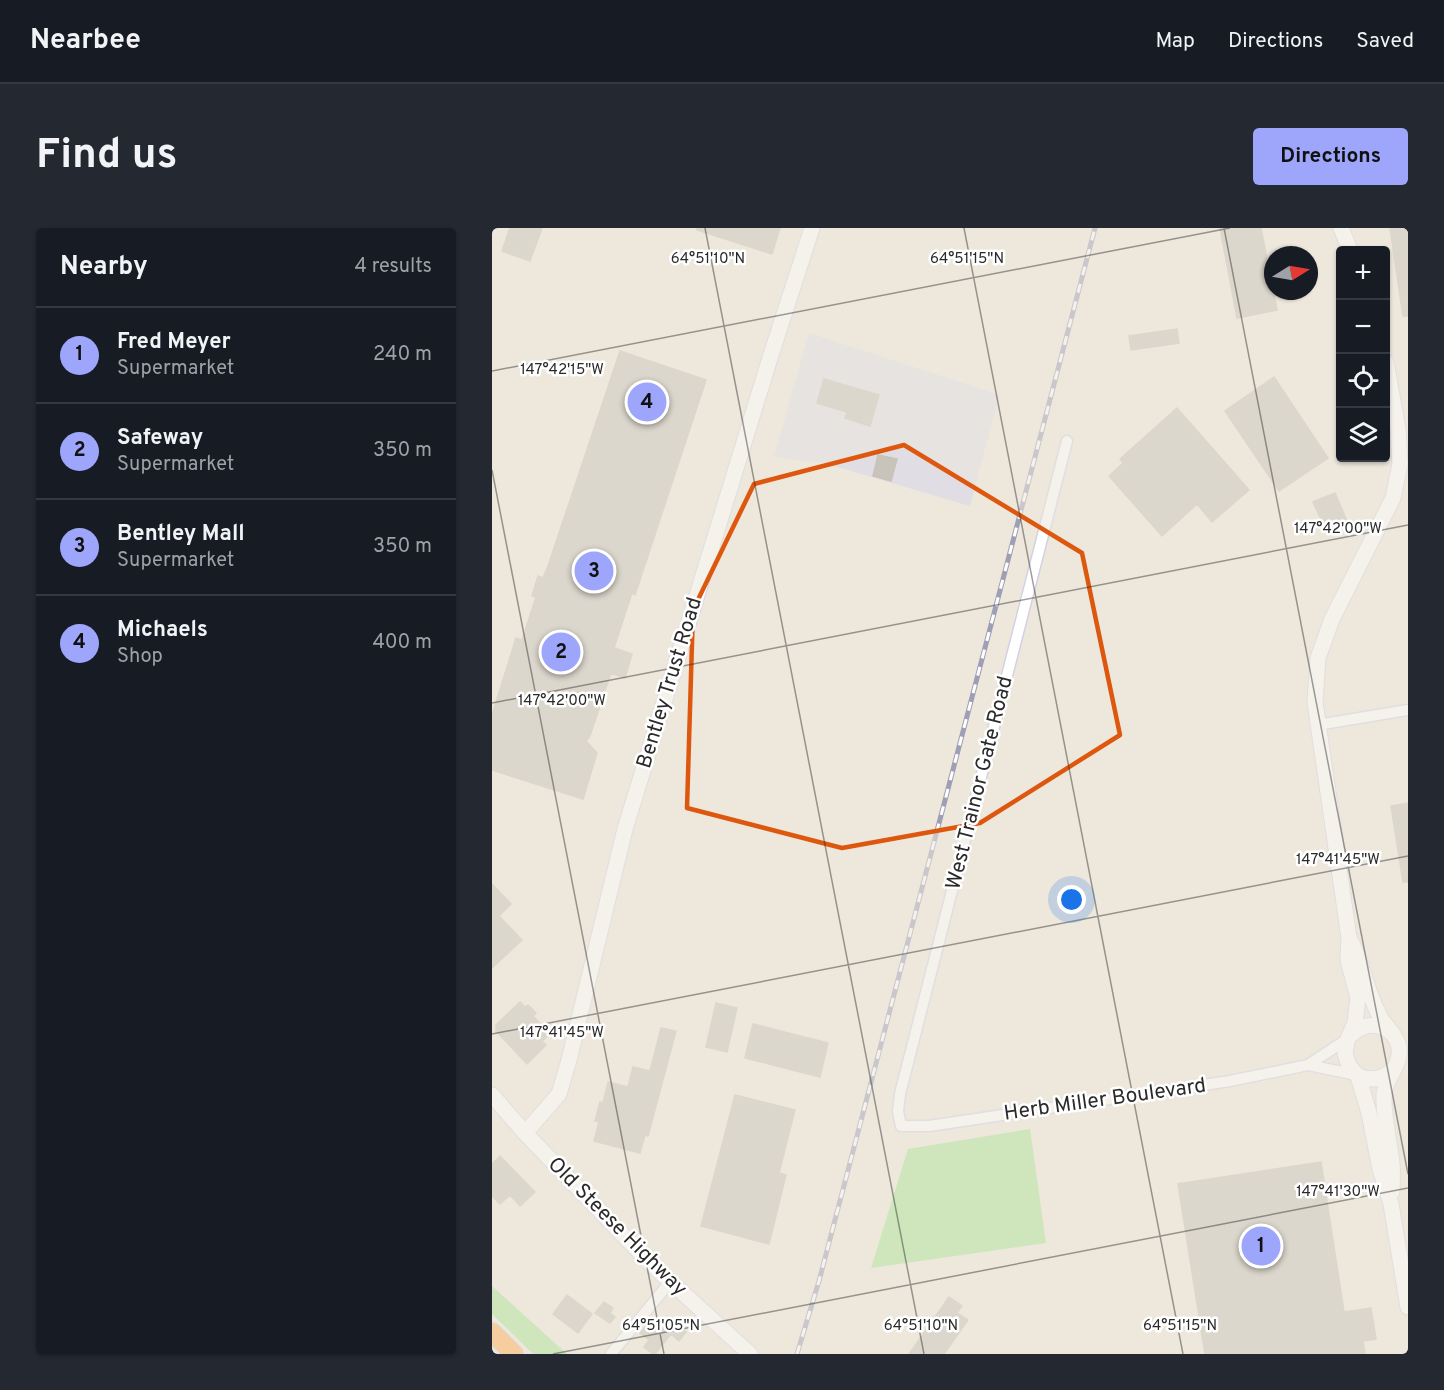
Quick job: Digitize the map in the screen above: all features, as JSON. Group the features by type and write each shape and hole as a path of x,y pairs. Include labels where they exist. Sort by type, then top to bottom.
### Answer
{"highway":[{"path":"492,1332 514,1354"}],"street":[{"name":"Bentley Trust Road","path":"525,1132 559,1094 625,829 812,228"},
{"path":"1341,228 1348,246"},
{"path":"1390,384 1400,464 1393,498 1332,619 1318,658 1315,702 1349,938 1347,960 1358,998 1355,1023 1345,1047 1346,1060 1357,1075 1375,1134 1380,1169 1391,1204 1408,1307"},
{"name":"West Trainor Gate Road","path":"901,1126 898,1111 900,1094 1067,441"},
{"path":"1317,725 1408,710"},
{"path":"1349,938 1358,954 1373,1002 1399,1046 1399,1066 1384,1096 1392,1166 1391,1204"},
{"name":"Herb Miller Boulevard","path":"901,1126 929,1126 1131,1097 1230,1081 1308,1065 1356,1030 1368,1025 1380,1026 1408,1041"},
{"name":"Herb Miller Boulevard","path":"1308,1065 1371,1080 1378,1079 1399,1066"},
{"name":"Old Steese Highway","path":"492,1095 670,1282 752,1353"},
{"path":"611,1354 670,1282"}],"highlighted area":[{"path":"904,445 1082,553 1120,735 980,823 842,848 687,808 693,610 754,484"}],"shaded area":[{"path":"809,333 999,395 970,506 824,463 774,457"}],"green space":[{"path":"1030,1129 1046,1243 871,1268 908,1149"},
{"path":"492,1286 567,1354 533,1354 492,1314"}],"building":[{"path":"510,228 542,228 530,261 502,251"},
{"path":"697,228 780,228 772,254 697,230"},
{"path":"1220,228 1261,228 1265,246 1264,300 1275,300 1277,310 1237,318"},
{"path":"1390,228 1408,228 1408,316 1403,316"},
{"path":"1177,329 1179,343 1131,350 1129,336"},
{"path":"620,351 706,380 635,595 632,593 614,648 632,654 625,678 611,673 590,736 586,741 597,753 583,799 492,770 492,715 516,638 522,640 536,597 532,596 538,576 543,578 548,566"},
{"path":"1274,377 1328,458 1279,491 1225,411"},
{"path":"824,379 879,395 870,426 845,418 847,412 817,403"},
{"path":"1177,408 1249,490 1212,522 1197,504 1162,536 1109,476 1123,463 1120,459"},
{"path":"878,455 897,459 891,481 873,476"},
{"path":"1335,493 1347,521 1326,530 1313,502"},
{"path":"1408,803 1408,882 1403,882 1391,806"},
{"path":"492,884 511,904 499,916 522,940 492,968"},
{"path":"520,1002 525,1007 528,1005 536,1013 533,1016 550,1034 542,1041 546,1045 527,1064 496,1031 496,1025"},
{"path":"716,1003 737,1008 727,1052 706,1047"},
{"path":"753,1024 828,1043 820,1077 745,1058"},
{"path":"661,1028 676,1031 648,1136 645,1135 640,1153 594,1141 599,1122 595,1121 600,1102 603,1103 608,1082 628,1087 633,1067 650,1071"},
{"path":"735,1095 795,1110 779,1173 786,1175 769,1244 701,1226"},
{"path":"500,1156 535,1192 520,1206 510,1195 500,1204 492,1196 492,1164"},
{"path":"1321,1162 1344,1312 1371,1308 1376,1339 1363,1341 1365,1354 1205,1354 1178,1184"},
{"path":"567,1295 592,1314 578,1333 553,1314"},
{"path":"949,1297 962,1306 957,1313 968,1320 944,1354 909,1354"},
{"path":"604,1302 613,1308 610,1313 615,1317 610,1323 595,1313"},
{"path":"670,1319 686,1332 679,1341 671,1334 653,1354 644,1347 649,1340 640,1333 648,1323 660,1333"}],"railway":[{"path":"797,1354 819,1281 1095,228"}],"place":[{"name":"Michaels","path":"647,402"},
{"name":"Bentley Mall","path":"594,571"},
{"name":"Safeway","path":"561,652"},
{"name":"Fred Meyer","path":"1261,1246"}]}
